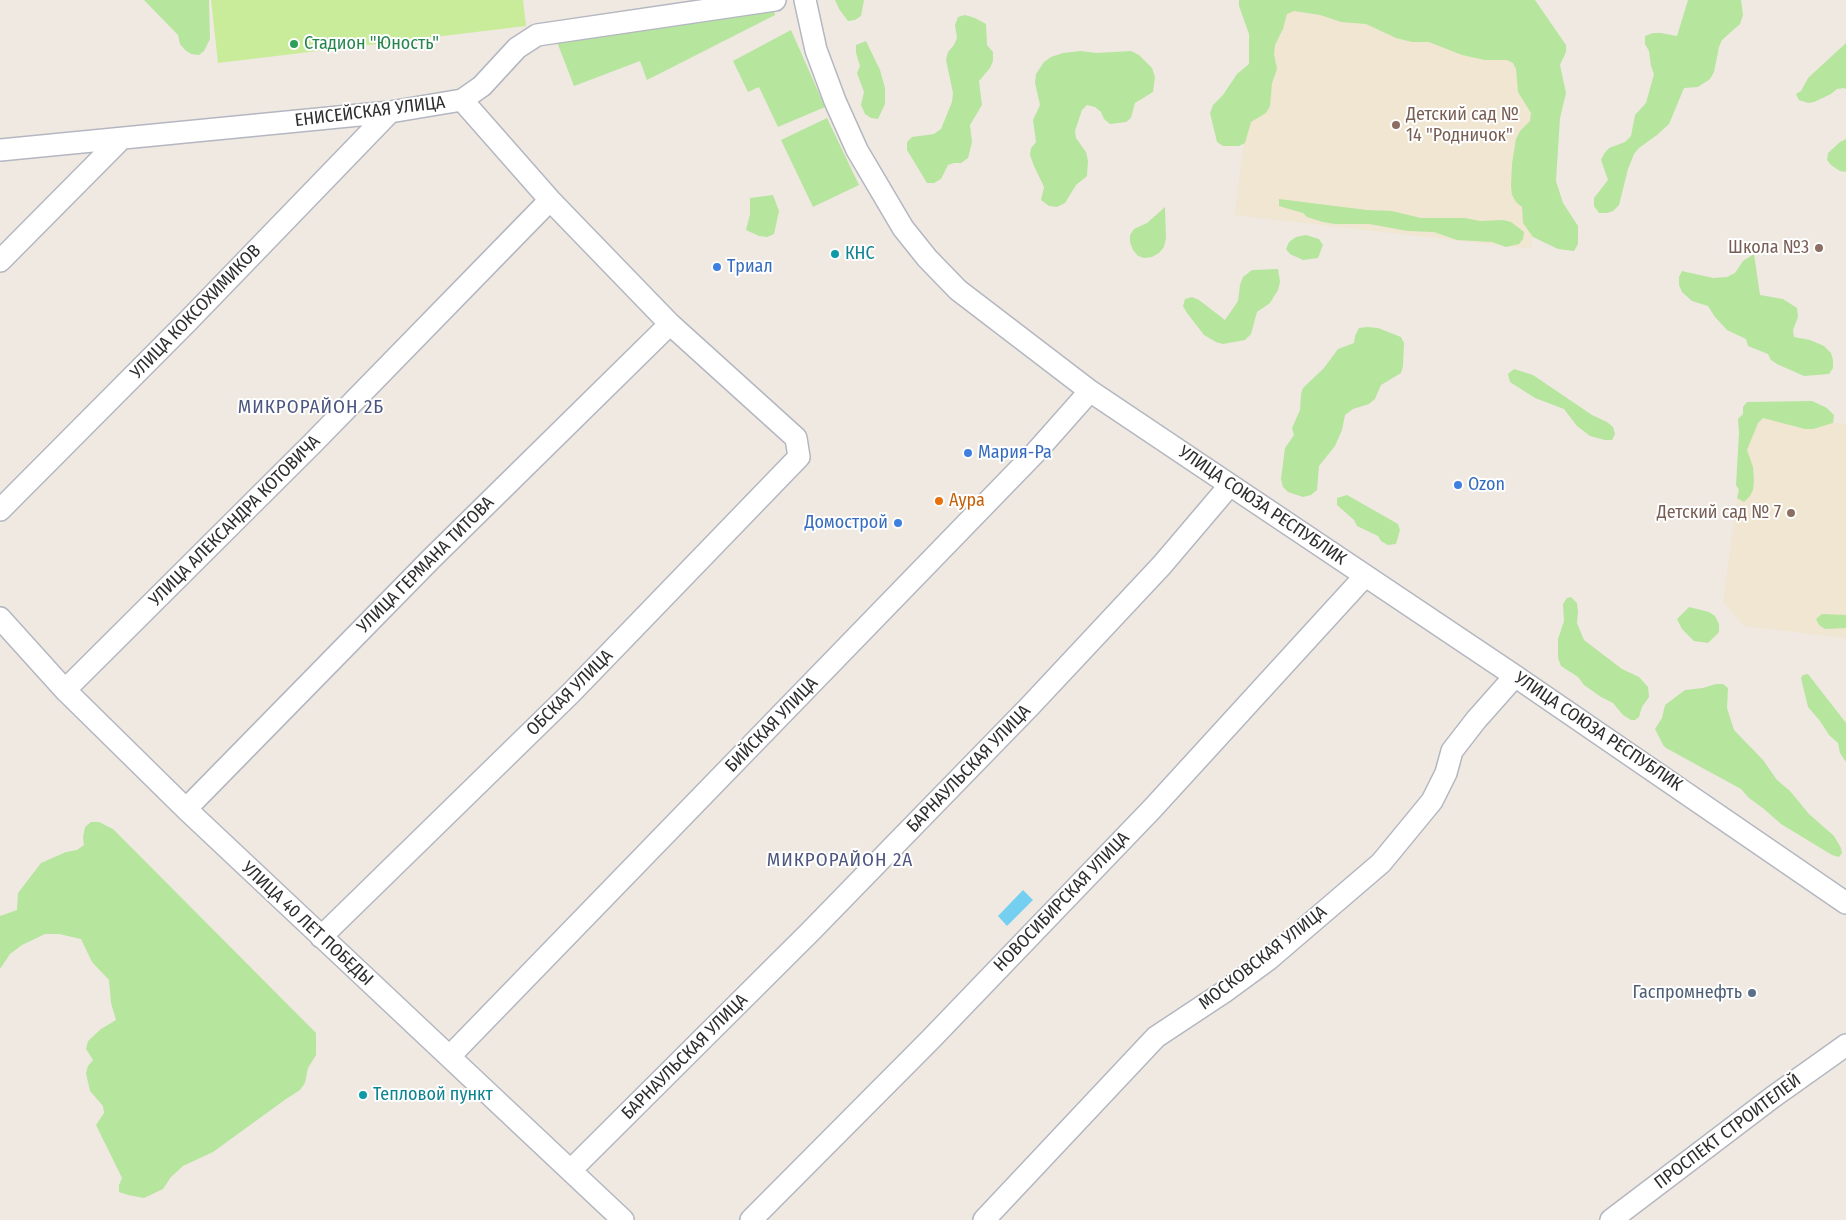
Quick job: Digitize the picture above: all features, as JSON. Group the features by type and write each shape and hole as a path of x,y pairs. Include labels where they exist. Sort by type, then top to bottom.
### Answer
{"street":[{"name":"ЕНИСЕЙСКАЯ УЛИЦА","path":"0,150 120,140 390,112 462,100 482,86 517,48 537,35 775,0"},
{"name":"УЛИЦА СОЮЗА РЕСПУБЛИК","path":"804,0 816,50 835,101 857,150 903,228 927,258 958,290 1090,391 1515,676 1846,903"},
{"path":"462,100 550,200 670,324"},
{"name":"УЛИЦА КОКСОХИМИКОВ","path":"0,510 194,315 390,112"},
{"path":"0,261 120,140"},
{"name":"УЛИЦА АЛЕКСАНДРА КОТОВИЧА","path":"65,690 320,436 550,200"},
{"name":"ОБСКАЯ УЛИЦА","path":"321,937 571,693 799,457 796,438 670,324"},
{"name":"УЛИЦА ГЕРМАНА ТИТОВА","path":"186,809 431,559 670,324"},
{"name":"БИЙСКАЯ УЛИЦА","path":"450,1056 1036,452 1090,391"},
{"name":"БАРНАУЛЬСКАЯ УЛИЦА","path":"571,1170 811,932 1030,706 1162,565 1230,485"},
{"name":"НОВОСИБИРСКАЯ УЛИЦА","path":"751,1220 937,1032 1145,816 1365,576"},
{"name":"УЛИЦА 40 ЛЕТ ПОБЕДЫ","path":"0,618 65,690 186,809 623,1220"},
{"name":"МОСКОВСКАЯ УЛИЦА","path":"984,1220 1156,1037 1224,992 1269,959 1381,863 1432,801 1446,773 1452,751 1476,720 1515,676"},
{"name":"ПРОСПЕКТ СТРОИТЕЛЕЙ","path":"1611,1220 1773,1097 1846,1045"}],"shaded area":[{"name":"Детский сад № 14 \"Родничок\"","path":"1260,1 1556,35 1531,249 1235,215"},
{"name":"Детский сад № 7","path":"1749,412 1846,424 1846,638 1744,626 1723,602"}],"green space":[{"path":"144,0 209,0 210,39 204,51 199,55 191,54 185,50 180,44 178,35"},
{"name":"Стадион \"Юность\"","path":"211,0 523,0 526,26 218,63"},
{"path":"835,0 864,0 861,16 855,20 848,21"},
{"path":"1239,0 1535,0 1566,45 1566,52 1560,65 1566,93 1560,118 1556,181 1563,203 1578,226 1578,244 1574,251 1558,249 1533,237 1523,223 1522,207 1512,195 1512,164 1516,139 1520,131 1530,121 1531,113 1518,92 1516,69 1513,63 1507,60 1485,60 1462,55 1429,42 1412,42 1396,38 1366,24 1341,22 1320,15 1294,11 1287,14 1283,29 1275,45 1274,54 1277,69 1272,83 1270,106 1266,113 1251,122 1245,143 1239,146 1223,146 1217,142 1210,113 1213,105 1223,95 1237,74 1249,64 1249,34 1239,6"},
{"path":"1688,0 1741,0 1743,15 1740,24 1722,40 1714,72 1710,79 1698,87 1684,88 1669,124 1634,154 1628,169 1619,205 1613,211 1599,213 1594,206 1594,198 1608,180 1601,160 1609,148 1625,142 1631,136 1635,115 1646,103 1654,74 1649,51 1645,44 1645,36 1661,33 1677,36"},
{"path":"774,9 775,15 647,80 640,61 574,86 557,42"},
{"path":"965,15 986,24 987,45 993,52 993,61 990,68 979,81 982,105 970,125 972,142 968,158 961,163 948,165 941,179 934,183 927,183 907,150 907,142 912,137 934,134 941,129 952,102 953,93 946,60 948,52 957,38 955,25 958,17"},
{"path":"791,30 825,107 778,127 759,87 748,92 733,61"},
{"path":"866,41 880,70 885,88 885,104 878,119 871,118 865,114 861,105 864,92 857,73 860,66 856,45"},
{"path":"1846,43 1846,89 1837,89 1814,102 1808,103 1799,100 1796,94 1801,91 1808,78"},
{"path":"1081,51 1096,53 1131,51 1139,55 1152,68 1155,77 1153,92 1135,103 1131,118 1126,122 1110,124 1095,107 1087,105 1082,110 1075,131 1076,138 1086,152 1088,161 1087,176 1076,185 1065,203 1057,207 1049,206 1041,200 1044,187 1030,155 1031,148 1036,142 1033,120 1040,105 1035,83 1036,74 1044,62 1051,57 1063,53"},
{"path":"827,118 859,185 813,207 781,140"},
{"path":"1846,139 1846,172 1840,171 1827,160 1828,153"},
{"path":"773,195 779,211 774,234 767,237 759,236 746,230 750,214 750,198"},
{"path":"1279,199 1367,210 1392,211 1421,218 1465,218 1480,221 1503,220 1511,222 1524,232 1523,239 1519,244 1506,247 1492,242 1457,240 1434,232 1408,231 1369,224 1335,224 1307,217 1303,213 1279,206"},
{"path":"1165,207 1166,238 1164,247 1152,257 1144,258 1138,256 1133,250 1130,235 1134,229 1147,223"},
{"path":"1306,235 1319,239 1323,245 1318,258 1303,260 1290,254 1286,249 1289,242 1296,237"},
{"path":"1754,254 1760,295 1783,299 1797,308 1798,317 1793,330 1794,337 1810,340 1824,346 1831,353 1833,368 1829,374 1804,376 1777,364 1771,360 1768,354 1748,346 1746,339 1727,330 1708,306 1692,301 1682,292 1679,285 1679,277 1682,271 1713,278 1727,277 1735,273 1743,261"},
{"path":"1278,269 1280,282 1278,290 1270,303 1257,312 1251,334 1245,340 1223,344 1216,342 1204,335 1183,306 1185,299 1192,297 1199,300 1225,320 1238,301 1243,277 1252,270"},
{"path":"1359,328 1378,328 1401,337 1404,343 1401,373 1381,385 1375,399 1369,404 1353,409 1345,415 1342,430 1335,446 1319,466 1317,490 1311,495 1303,497 1288,492 1283,487 1281,479 1285,448 1294,435 1292,428 1300,410 1303,388 1324,368 1338,349 1354,343"},
{"path":"1514,369 1533,375 1592,415 1607,422 1613,427 1615,434 1612,440 1590,436 1577,426 1564,409 1535,398 1510,382 1508,374"},
{"path":"1812,401 1827,408 1834,415 1833,423 1813,429 1805,429 1763,418 1758,423 1747,450 1753,467 1753,490 1744,502 1737,498 1739,490 1736,485 1738,419 1743,414 1743,407 1747,402"},
{"path":"1347,495 1398,524 1400,530 1396,544 1388,545 1381,541 1378,536 1357,526 1354,520 1337,505 1337,498"},
{"path":"1571,597 1577,603 1577,623 1584,640 1622,669 1639,677 1648,687 1649,697 1642,707 1639,717 1635,720 1631,720 1623,715 1613,703 1584,685 1578,677 1561,666 1558,658 1558,639 1564,621 1563,604 1567,598"},
{"path":"1689,607 1709,612 1715,616 1719,624 1719,632 1708,643 1694,641 1682,629 1677,619"},
{"path":"1822,614 1846,615 1846,628 1825,629 1819,625 1816,619"},
{"path":"1808,674 1846,723 1846,762 1840,753 1838,743 1829,735 1808,707 1801,678 1803,675"},
{"path":"1723,684 1728,688 1727,708 1734,730 1763,760 1777,780 1790,791 1809,814 1834,836 1841,848 1842,853 1839,857 1832,855 1781,824 1749,798 1741,789 1663,745 1655,729 1662,718 1665,705 1685,690"},
{"path":"91,822 99,822 113,829 316,1033 316,1055 308,1068 305,1083 300,1090 213,1152 183,1166 171,1177 163,1189 144,1198 119,1192 122,1178 96,1125 104,1113 103,1106 90,1091 86,1073 88,1066 93,1060 86,1049 88,1041 101,1029 116,1020 111,1003 109,980 92,962 81,939 59,934 45,934 22,945 10,954 0,969 0,916 17,910 18,893 41,863 66,852 77,850 84,845 85,827"}],"water":[{"path":"1023,890 1033,900 1007,926 998,916"}],"place":[{"name":"Стадион \"Юность\"","path":"294,44"},
{"name":"Детский сад № 14 \"Родничок\"","path":"1396,125"},
{"name":"Школа №3","path":"1819,248"},
{"name":"КНС","path":"835,254"},
{"name":"Триал","path":"717,267"},
{"name":"Мария-Ра","path":"968,453"},
{"name":"Ozon","path":"1458,485"},
{"name":"Аура","path":"939,501"},
{"name":"Детский сад № 7","path":"1791,513"},
{"name":"Домострой","path":"898,523"},
{"name":"Гаспромнефть","path":"1752,993"},
{"name":"Тепловой пункт","path":"363,1095"}],"district":[{"name":"МИКРОРАЙОН 2Б","path":"311,408"},
{"name":"МИКРОРАЙОН 2А","path":"840,861"}]}
